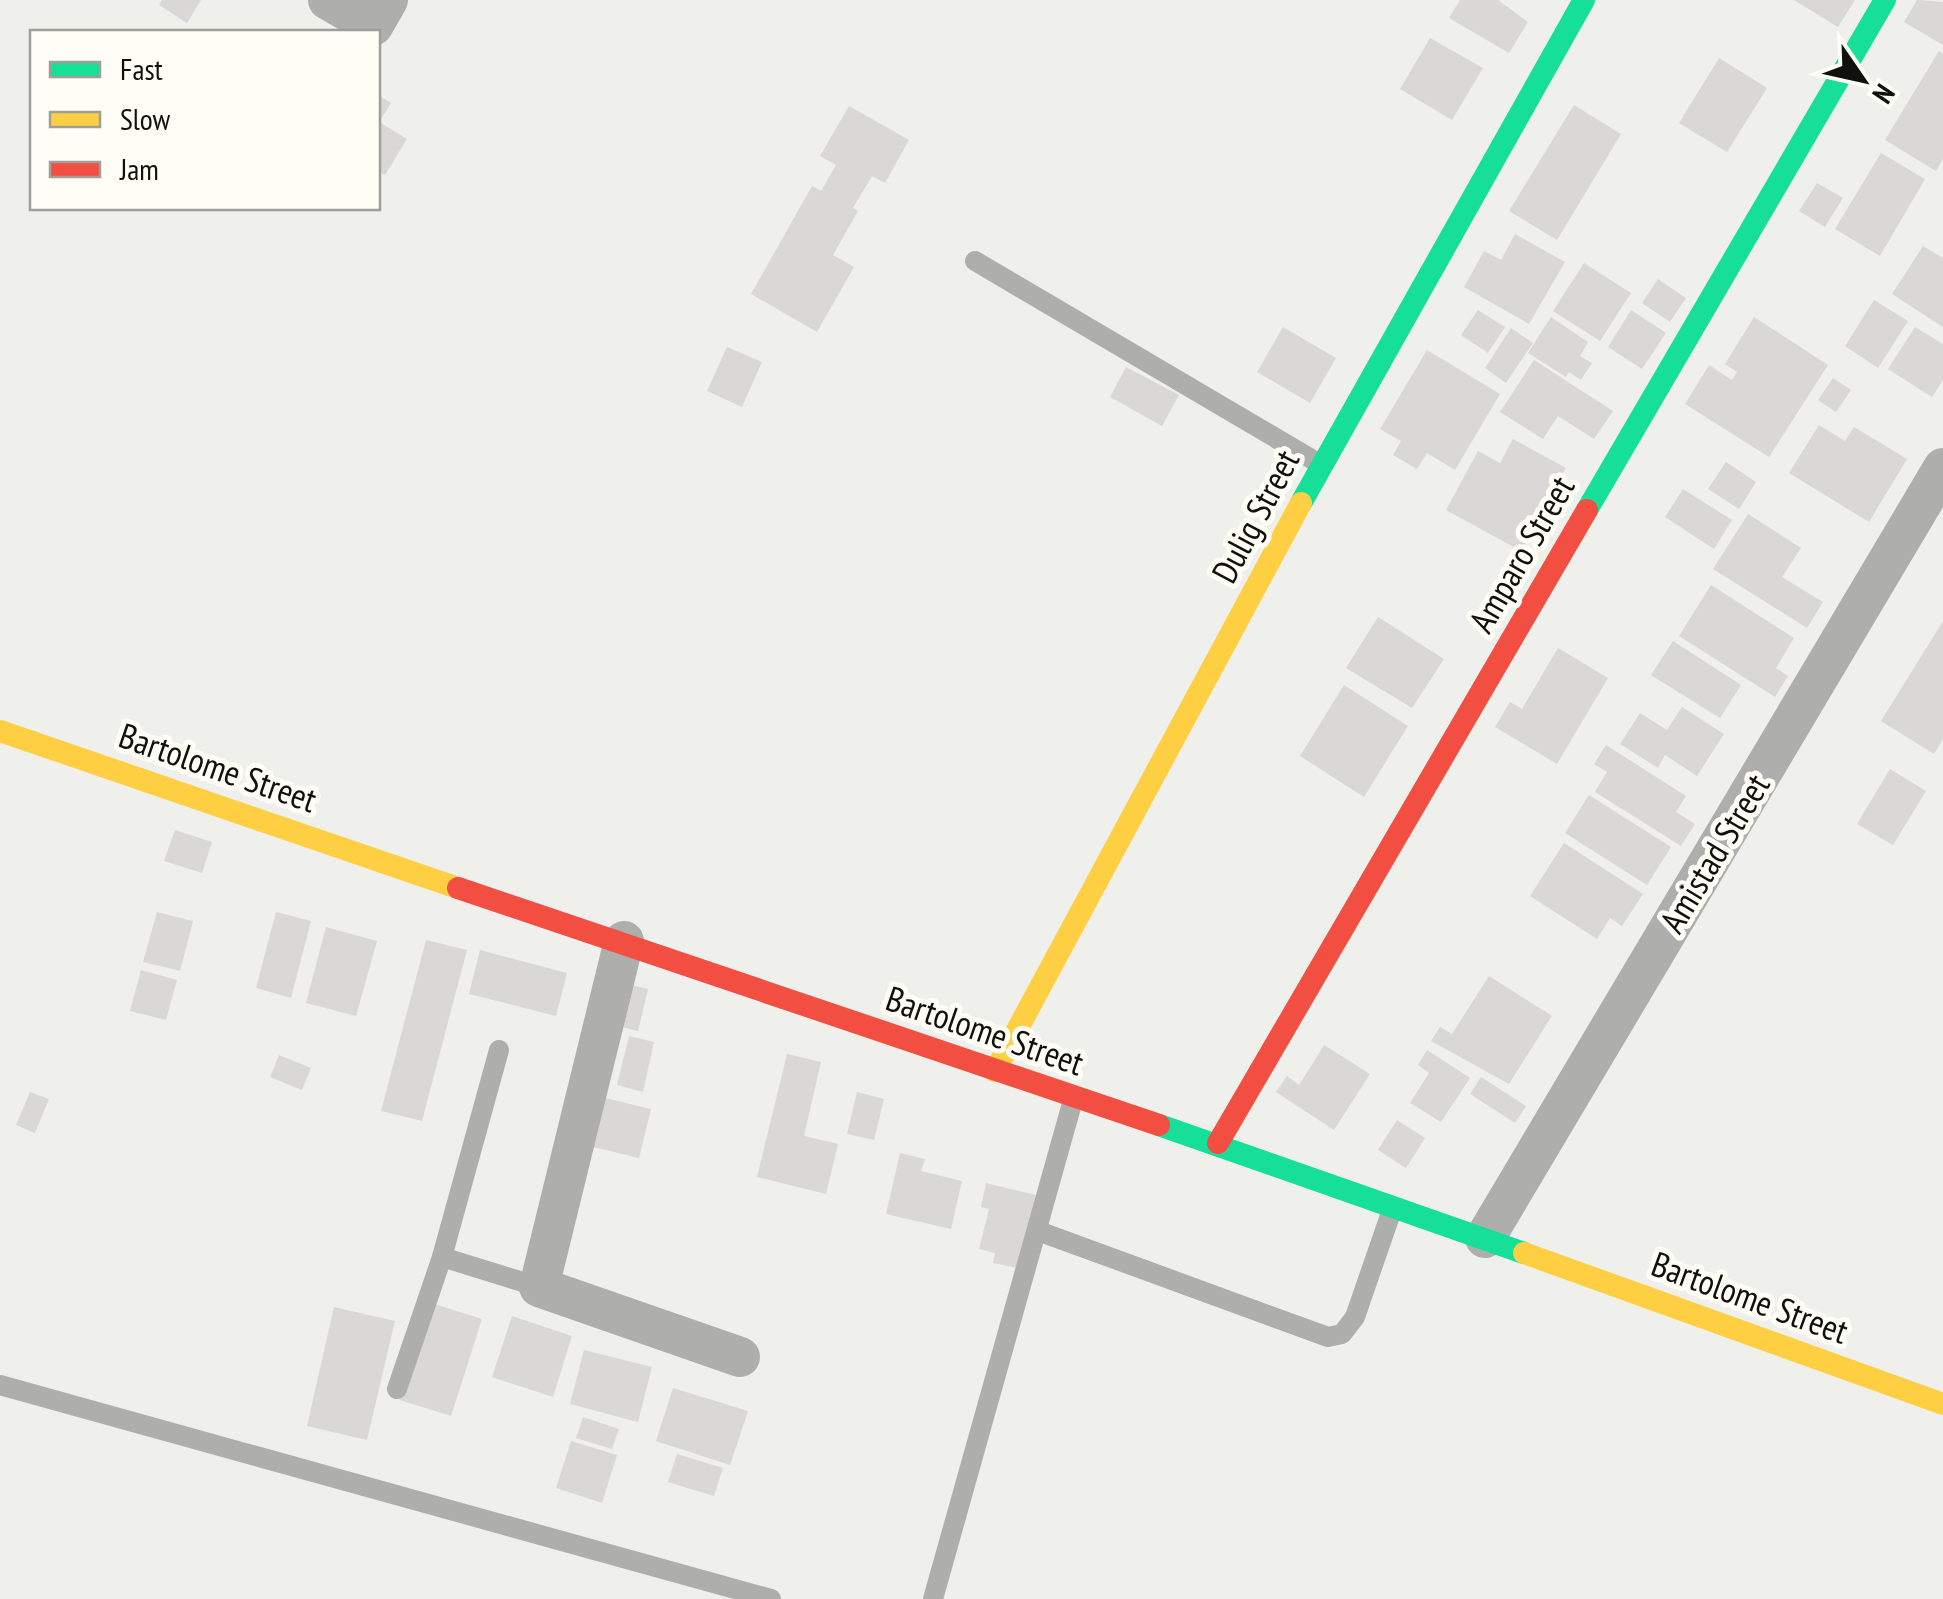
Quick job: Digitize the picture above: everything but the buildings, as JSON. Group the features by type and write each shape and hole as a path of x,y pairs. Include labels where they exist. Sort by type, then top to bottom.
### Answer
{"street":[{"path":"328,0 381,13"},
{"name":"Dulig Street","path":"995,1071 1322,465 1584,0"},
{"name":"Amparo Street","path":"1218,1143 1885,0"},
{"name":"Amistad Street","path":"1484,1238 1943,468"},
{"name":"Bartolome Street","path":"0,731 624,941 1073,1098 1218,1143 1943,1404"},
{"path":"624,941 539,1287 740,1356"}],"lane":[{"path":"974,261 1322,465"},
{"path":"397,1389 442,1257 499,1050"},
{"path":"933,1599 1073,1098"},
{"path":"1038,1231 1328,1337 1342,1334 1355,1317 1394,1205"},
{"path":"442,1257 539,1287"},
{"path":"0,1385 771,1599"}],"traffic: fast":[{"path":"1301,503 1584,0"},
{"path":"1587,510 1885,0"},
{"path":"1159,1125 1524,1253"}],"traffic: slow":[{"path":"995,1071 1301,503"},
{"path":"0,731 458,888"},
{"path":"1524,1253 1943,1404"}],"traffic: jam":[{"path":"1218,1143 1587,510"},
{"path":"458,888 1159,1125"}]}
